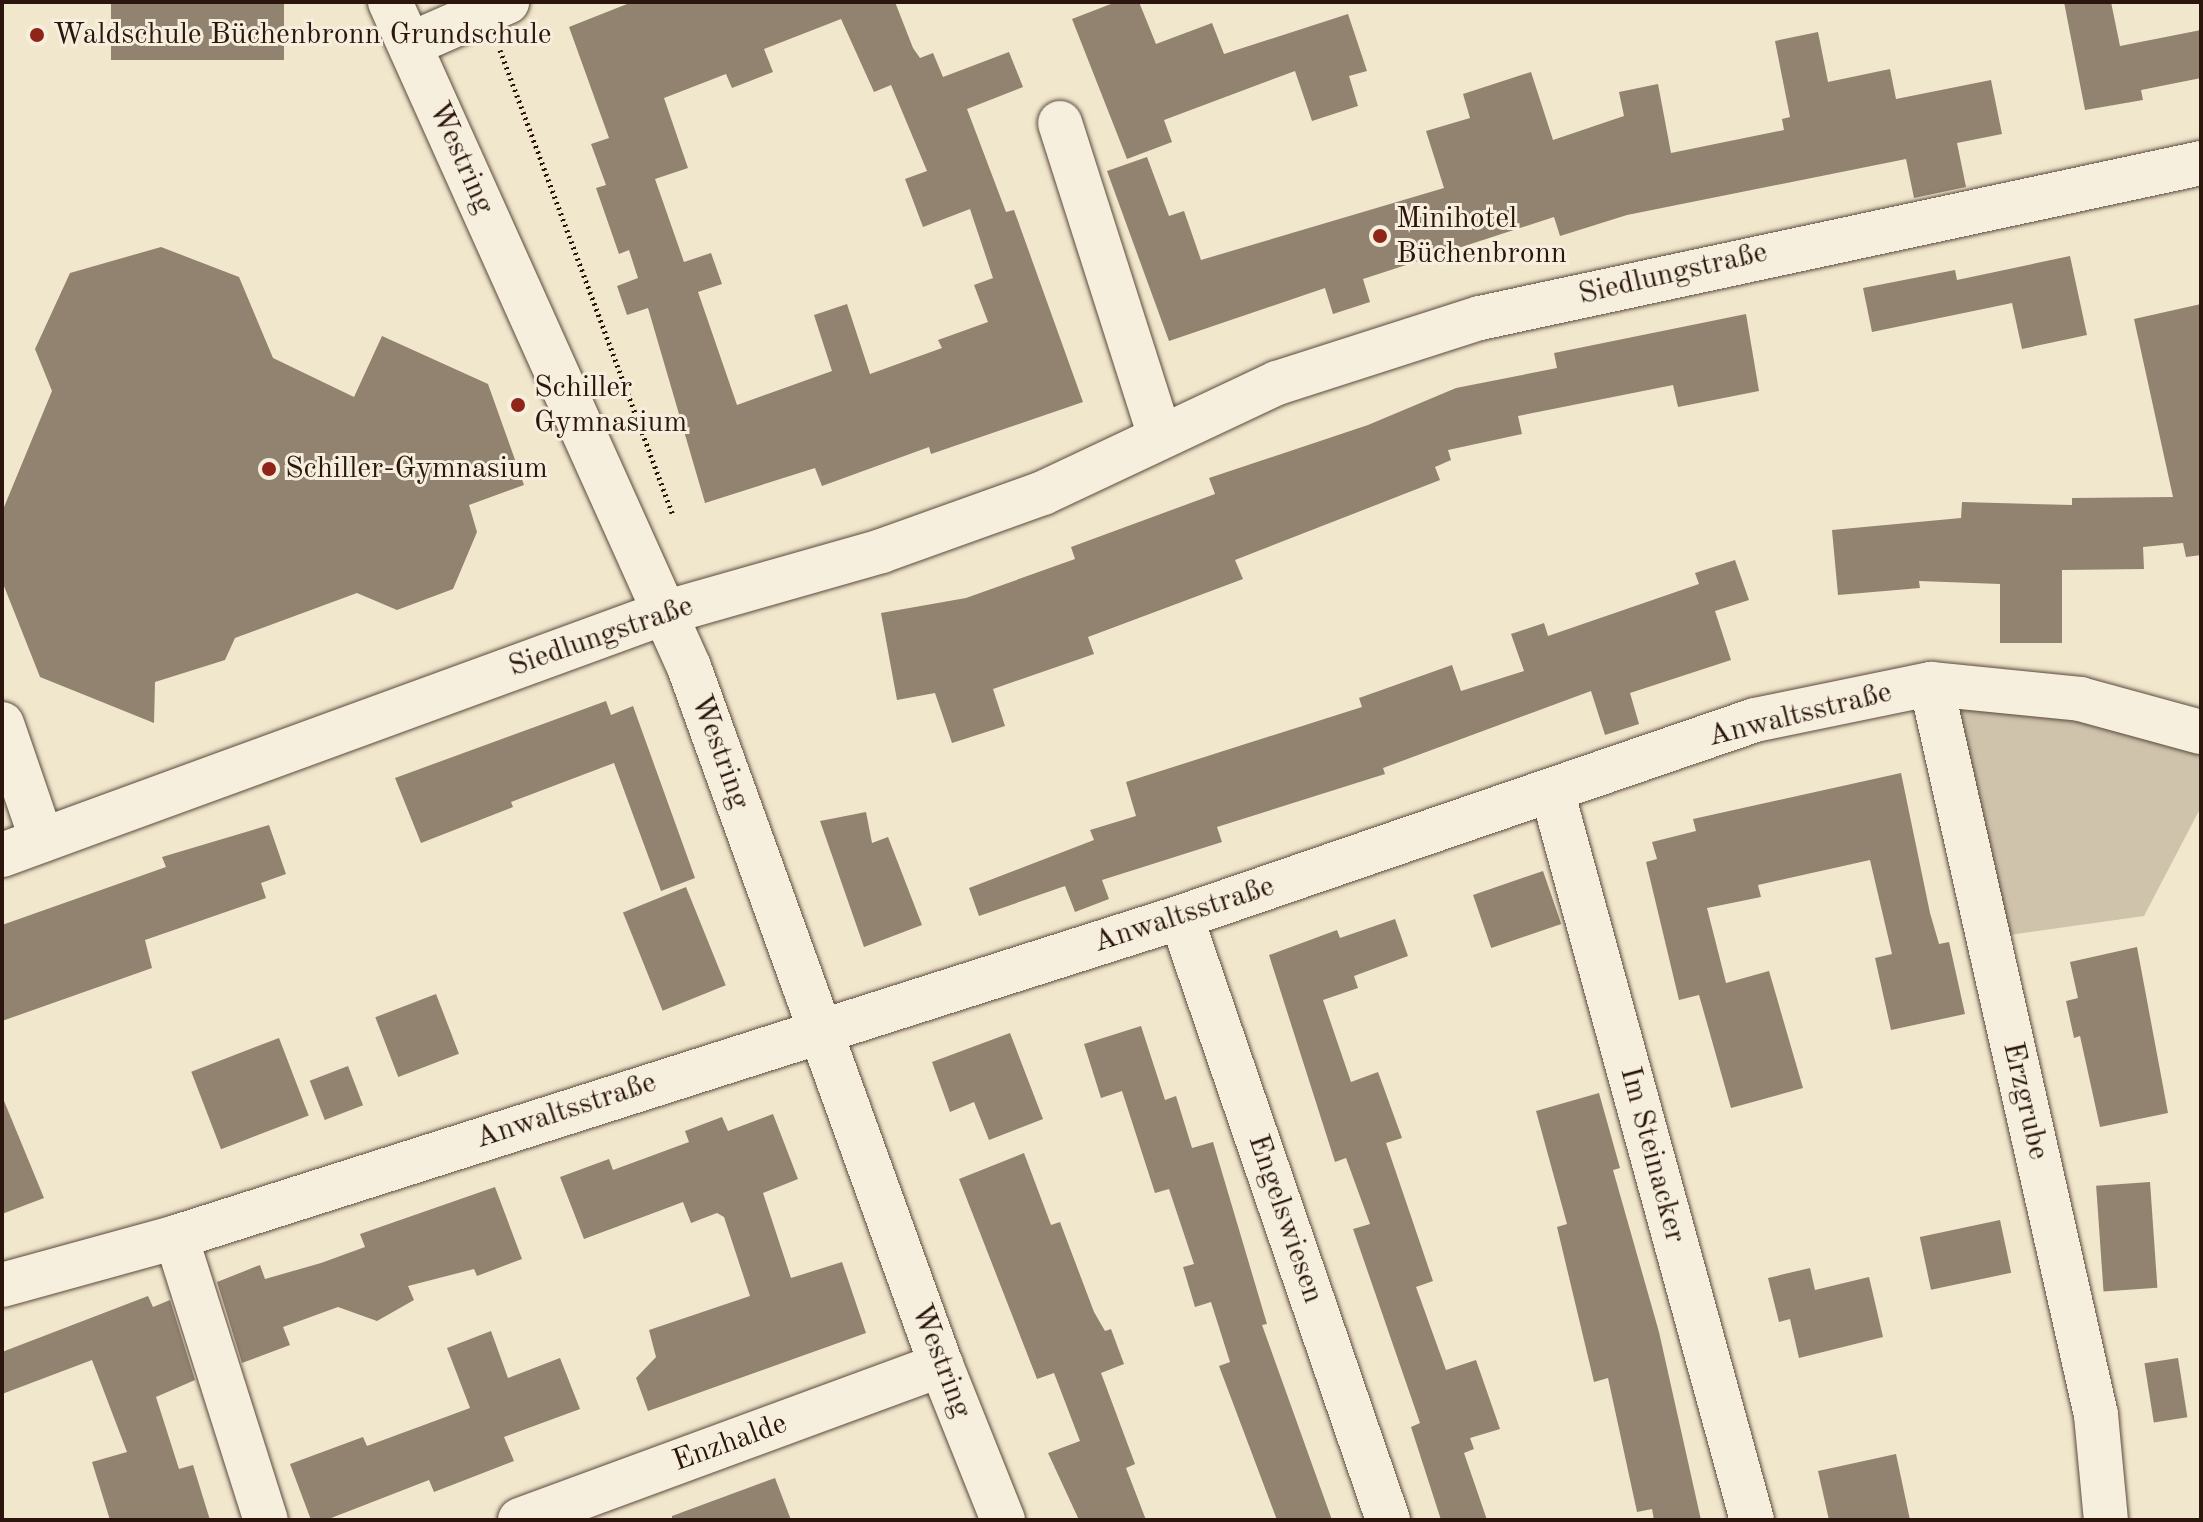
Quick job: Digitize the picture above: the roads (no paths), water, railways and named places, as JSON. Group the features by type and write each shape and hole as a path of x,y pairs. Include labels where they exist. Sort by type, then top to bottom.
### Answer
{"street":[{"name":"Westring","path":"390,2 689,667 941,1365 1003,1520"},
{"path":"411,44 497,7"},
{"path":"1060,123 1159,434"},
{"name":"Siedlungstraße","path":"2,855 664,613 881,551 955,525 1043,493 1159,434 1277,383 1480,318 2201,163"},
{"name":"Anwaltsstraße","path":"2,1285 176,1237 821,1029 1181,917 1755,720 1931,684 2080,699 2201,732"},
{"name":"Erzgrube","path":"1931,684 2096,1415 2106,1520"},
{"path":"2,724 42,840"},
{"name":"Im Steinacker","path":"1552,791 1752,1520"},
{"name":"Engelswiesen","path":"1181,917 1388,1520"},
{"path":"176,1237 266,1520"},
{"name":"Enzhalde","path":"520,1520 941,1365"}],"place":[{"name":"Waldschule Büchenbronn Grundschule","path":"37,35"},
{"name":"Minihotel Büchenbronn","path":"1380,236"},
{"name":"Schiller Gymnasium","path":"518,405"},
{"name":"Schiller-Gymnasium","path":"269,469"}]}
